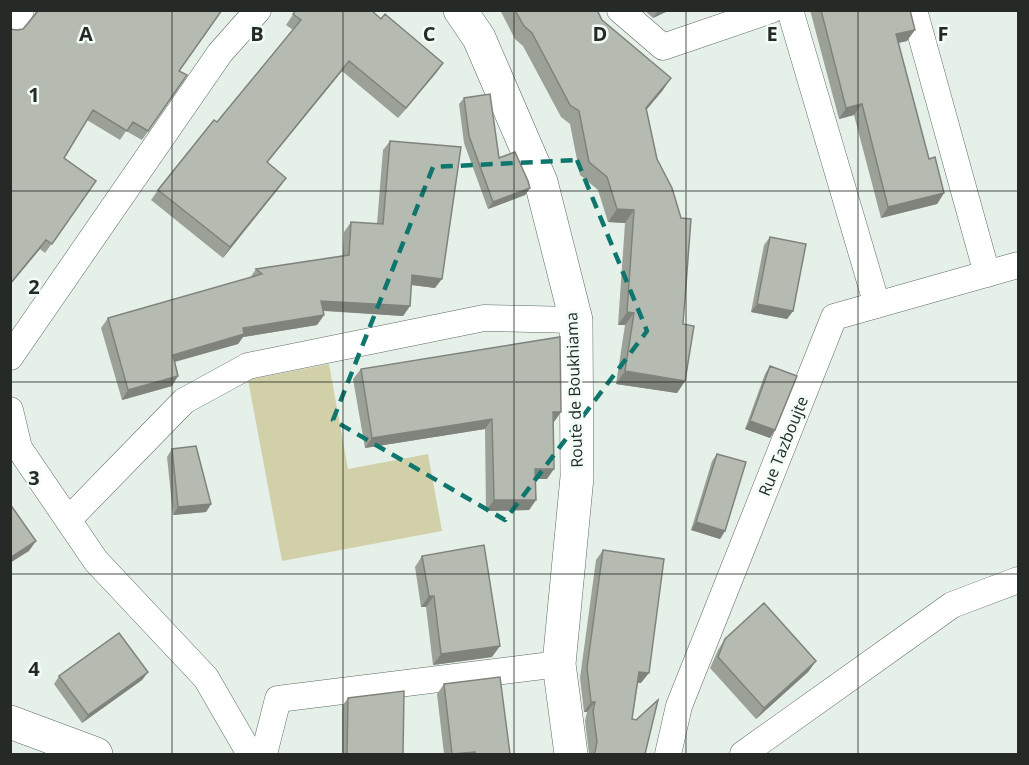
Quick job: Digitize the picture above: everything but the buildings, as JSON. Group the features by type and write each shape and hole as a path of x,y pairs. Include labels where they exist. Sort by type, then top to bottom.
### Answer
{"street":[{"path":"10,25 21,10"},
{"path":"10,357 220,53 258,10"},
{"name":"Route de Boukhiama","path":"460,10 479,38 541,182 576,320 577,477 559,664 571,754"},
{"path":"620,10 663,47 771,10"},
{"path":"789,10 877,304"},
{"path":"914,10 987,274"},
{"name":"Rue Tazboujte","path":"668,754 679,706 834,317 1018,265"},
{"path":"68,519 184,401 248,366 484,318 576,320"},
{"path":"10,410 19,448 96,561 206,678 250,754"},
{"path":"743,754 952,605 1018,580"},
{"path":"264,754 278,699 559,664"},
{"path":"10,723 96,754"}],"highlighted area":[{"path":"577,160 647,331 505,520 333,420 433,167"}],"shaded area":[{"path":"329,364 348,469 428,454 442,531 282,561 248,380"}]}
